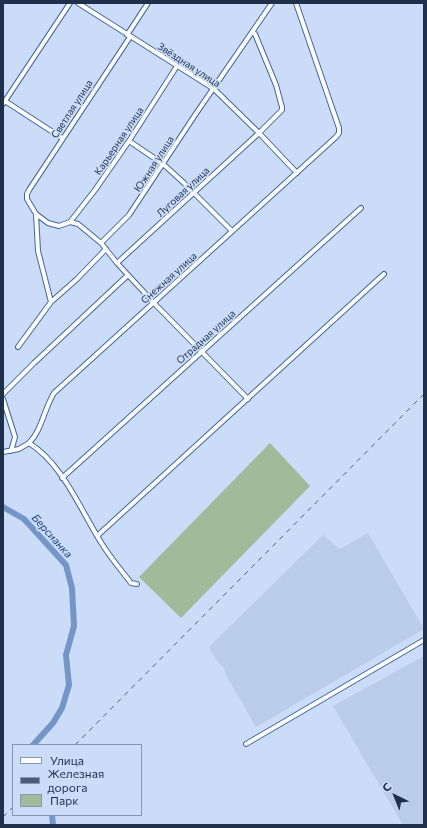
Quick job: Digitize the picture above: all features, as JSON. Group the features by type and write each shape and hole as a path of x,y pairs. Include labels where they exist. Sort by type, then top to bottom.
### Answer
{"street":[{"path":"62,138 4,102 70,3"},
{"name":"Звёздная улица","path":"78,3 214,89 297,173"},
{"name":"Светлая улица","path":"36,214 27,199 29,190 148,3"},
{"name":"Южная улица","path":"101,243 129,215 272,3"},
{"name":"Снежная улица","path":"29,443 35,434 54,393 297,173 339,133 339,128 296,3"},
{"name":"Луговая улица","path":"117,263 279,114 282,107 276,85 255,34 252,32"},
{"name":"Карьерная улица","path":"70,222 95,190 129,141 177,66"},
{"path":"129,141 163,164 232,231"},
{"name":"Отрадная улица","path":"62,478 203,352 360,208"},
{"path":"36,214 48,223 59,226 70,222 78,224 101,243 117,263 153,302 248,399"},
{"path":"36,214 38,251 51,302"},
{"path":"18,347 51,302 77,279 106,249"},
{"path":"97,536 384,274"},
{"path":"3,394 128,275"},
{"path":"3,399 15,437 12,451"},
{"path":"3,452 19,449 29,443 40,450 55,466 97,536 130,583 137,584"},
{"path":"246,744 424,640"}],"shaded area":[{"path":"368,533 424,629 256,727 226,675 224,668 218,663 209,647 323,535 340,549"},
{"path":"424,656 424,825 403,825 333,706"}],"green space":[{"path":"270,443 310,486 181,618 139,577"}],"waterway":[{"name":"Берсианка","path":"3,507 24,519 66,565 72,588 74,626 66,655 69,685 62,708 53,723 34,744"},
{"name":"Берсианка","path":"52,816 53,825"}],"railway":[{"path":"76,744 424,394"},
{"path":"3,817 12,808"}]}
